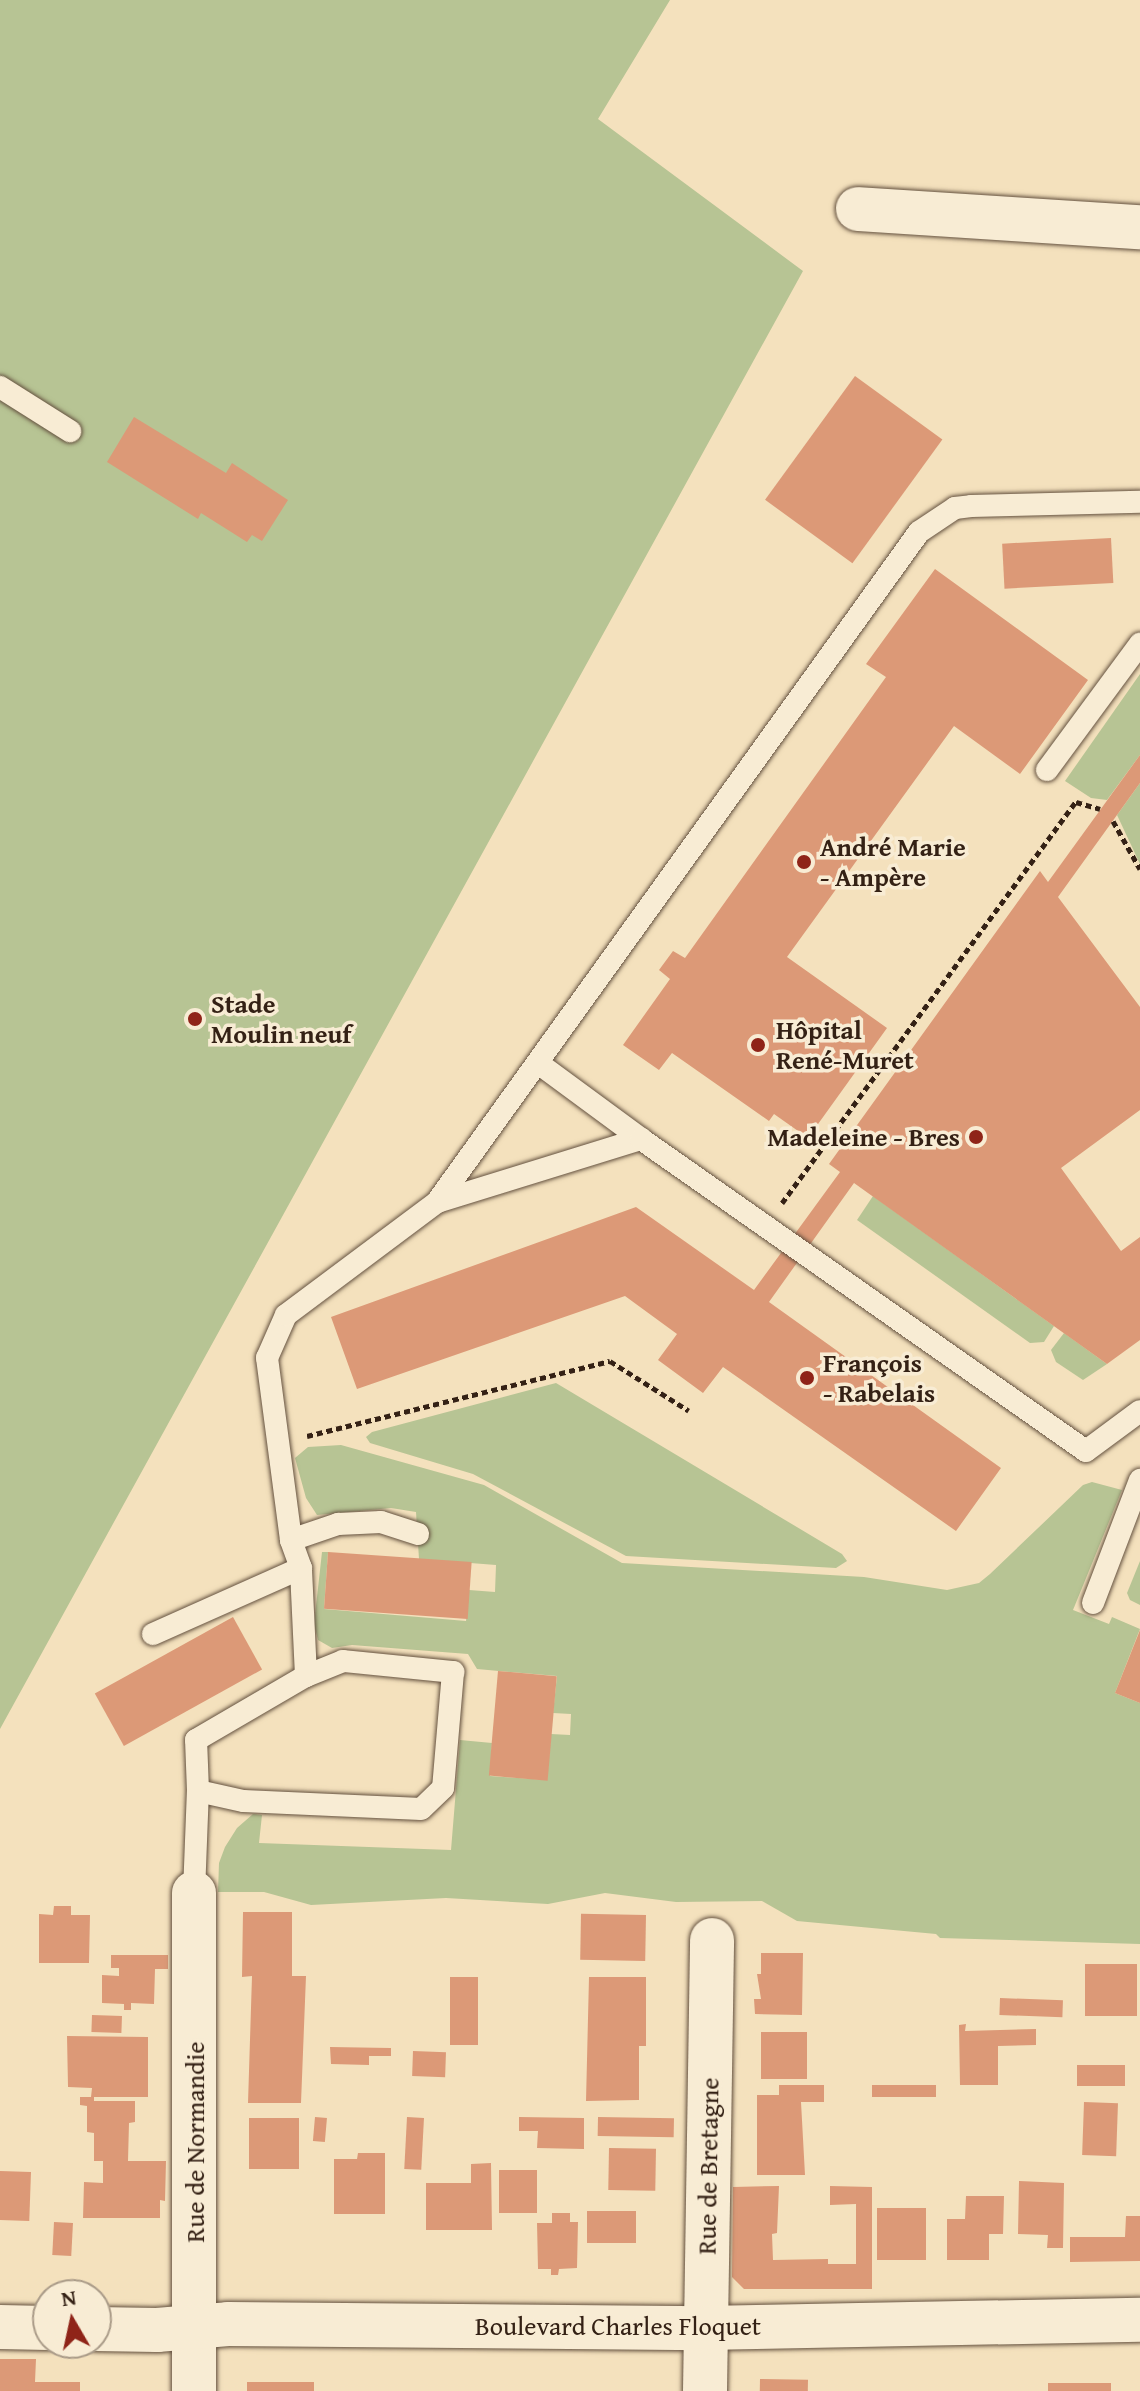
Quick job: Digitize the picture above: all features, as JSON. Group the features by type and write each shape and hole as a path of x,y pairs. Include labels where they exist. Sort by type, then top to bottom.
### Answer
{"street":[{"path":"858,209 1140,227"},
{"name":"Rue de Normandie","path":"194,1893 194,2391"},
{"name":"Rue de Bretagne","path":"705,2391 712,1940"},
{"name":"Boulevard Charles Floquet","path":"112,2329 157,2330 195,2325 705,2328 1140,2320"},
{"path":"0,2327 32,2328"}],"lane":[{"path":"0,387 70,431"},
{"path":"306,1676 301,1568 291,1540 267,1358 286,1315 437,1202 919,532 955,508 1140,502"},
{"path":"1047,770 1140,644"},
{"path":"538,1063 641,1139 1086,1451 1140,1411"},
{"path":"437,1202 641,1139"},
{"path":"1093,1603 1140,1480"},
{"path":"291,1540 338,1524 381,1522 418,1534"},
{"path":"153,1634 301,1568"},
{"path":"194,1893 198,1791 196,1740 306,1676 343,1661 453,1672 443,1788 421,1809 243,1801 198,1791"}],"path":[{"path":"765,1226 1076,802 1100,809"},
{"path":"1113,821 1140,869"},
{"path":"279,1443 610,1361 689,1411"}],"green space":[{"name":"Stade Moulin neuf","path":"0,0 670,0 598,119 803,271 0,1729"},
{"path":"1140,674 1140,755 1107,800 1091,798 1065,781"},
{"path":"1140,783 1140,864 1117,815"},
{"path":"873,1196 1054,1326 1044,1342 1030,1343 857,1220"},
{"path":"1064,1333 1107,1364 1083,1380 1056,1362 1051,1350"},
{"path":"556,1383 842,1554 847,1561 836,1568 626,1556 473,1474 370,1443 366,1437 372,1432"},
{"path":"341,1445 484,1485 622,1563 864,1577 947,1590 979,1583 1083,1485 1092,1482 1122,1490 1073,1610 1109,1624 1112,1617 1140,1629 1115,1693 1140,1703 1140,1944 940,1938 936,1934 797,1921 762,1901 676,1902 605,1893 548,1904 446,1898 311,1905 264,1892 218,1892 219,1863 225,1847 237,1828 253,1814 262,1815 259,1843 451,1850 460,1740 492,1743 490,1776 547,1780 551,1734 570,1735 571,1714 553,1713 557,1676 477,1669 468,1654 352,1645 332,1648 318,1640 314,1624 322,1552 328,1552 324,1609 466,1621 469,1590 495,1592 496,1565 419,1559 416,1512 391,1508 317,1515 306,1498 295,1458 308,1447"},
{"path":"1140,1561 1140,1605 1130,1600 1127,1593"}],"building":[{"path":"855,376 942,439 852,563 765,500"},
{"path":"134,417 226,473 232,463 288,500 262,541 252,535 247,542 201,513 198,519 107,462"},
{"path":"1111,538 1113,583 1005,589 1002,544"},
{"name":"André Marie - Ampère","path":"935,569 1088,680 1020,774 954,726 787,957 887,1028 808,1138 774,1114 769,1121 672,1053 659,1070 623,1045 670,979 659,970 673,951 685,958 886,677 866,664"},
{"path":"1140,755 1140,783 1058,897 1140,1007 1140,1110 1061,1168 1121,1251 1140,1237 1140,1340 1107,1364 854,1183 769,1302 1001,1468 956,1531 723,1367 703,1393 658,1360 677,1334 625,1296 357,1389 331,1317 636,1207 754,1290 840,1172 829,1164 1040,871 1048,882"},
{"path":"328,1552 472,1562 468,1619 324,1609"},
{"path":"233,1617 262,1669 124,1746 95,1694"},
{"path":"1140,1630 1140,1703 1115,1693"},
{"path":"498,1671 557,1676 548,1781 489,1776"},
{"path":"54,1906 71,1906 71,1915 90,1915 89,1963 39,1963 39,1914 53,1915"},
{"path":"243,1912 292,1912 292,1976 306,1976 301,2103 248,2103 252,1976 242,1977"},
{"path":"581,1914 646,1915 645,1961 580,1960"},
{"path":"761,1953 803,1953 802,2015 755,2014 754,1999 761,1999 757,1974 761,1974"},
{"path":"111,1955 168,1955 168,1969 155,1969 154,2004 131,2003 131,2010 124,2010 124,2004 102,2003 102,1975 119,1976 119,1968 111,1968"},
{"path":"1085,1964 1137,1964 1137,2016 1085,2016"},
{"path":"450,1977 478,1977 478,2045 450,2045"},
{"path":"589,1977 646,1977 646,2046 639,2046 639,2100 586,2101"},
{"path":"1000,1998 1063,2000 1062,2017 999,2015"},
{"path":"92,2015 122,2016 121,2033 91,2032"},
{"path":"966,2024 965,2031 1036,2029 1036,2045 998,2046 998,2085 960,2085 959,2025"},
{"path":"761,2032 807,2032 807,2079 761,2079"},
{"path":"67,2036 148,2037 148,2097 94,2097 94,2101 135,2101 135,2122 129,2123 128,2161 166,2161 165,2201 160,2200 160,2218 83,2218 84,2182 103,2183 103,2161 94,2161 94,2133 87,2132 87,2106 80,2105 80,2097 91,2097 92,2088 68,2087"},
{"path":"330,2047 391,2048 391,2056 369,2056 369,2065 331,2064"},
{"path":"413,2051 446,2052 445,2077 412,2076"},
{"path":"1077,2065 1125,2065 1125,2086 1077,2086"},
{"path":"779,2085 824,2085 824,2102 801,2102 805,2175 757,2175 757,2095 779,2095"},
{"path":"872,2085 936,2085 936,2097 872,2097"},
{"path":"1084,2102 1118,2103 1116,2156 1082,2155"},
{"path":"315,2117 327,2118 325,2142 313,2141"},
{"path":"407,2117 424,2118 421,2170 404,2169"},
{"path":"519,2117 584,2118 584,2149 537,2148 538,2131 519,2131"},
{"path":"598,2117 674,2118 674,2137 598,2136"},
{"path":"249,2118 299,2118 299,2169 249,2169"},
{"path":"609,2148 656,2149 655,2191 608,2190"},
{"path":"358,2153 385,2153 385,2214 334,2214 334,2159 357,2159"},
{"path":"491,2163 492,2230 426,2230 426,2183 471,2183 471,2164"},
{"path":"499,2170 537,2170 537,2213 499,2213"},
{"path":"0,2171 31,2172 29,2221 0,2220"},
{"path":"1019,2181 1064,2183 1063,2248 1047,2248 1048,2235 1018,2234"},
{"path":"779,2186 777,2233 772,2234 773,2260 828,2259 828,2264 856,2264 856,2204 830,2205 830,2186 872,2187 872,2289 744,2289 732,2277 733,2187"},
{"path":"966,2196 1004,2196 1003,2234 989,2234 989,2260 947,2260 947,2219 965,2219"},
{"path":"877,2208 926,2208 926,2260 877,2260"},
{"path":"587,2211 636,2211 636,2243 587,2243"},
{"path":"552,2213 570,2213 570,2222 578,2222 577,2268 559,2269 558,2275 551,2275 551,2269 538,2269 537,2223 552,2223"},
{"path":"1126,2216 1140,2216 1140,2261 1070,2262 1070,2237 1125,2237"},
{"path":"54,2222 73,2223 71,2256 52,2255"},
{"path":"0,2359 36,2359 35,2382 80,2382 80,2391 0,2391"},
{"path":"760,2379 808,2380 808,2391 760,2391"},
{"path":"247,2382 314,2382 314,2391 247,2391"},
{"path":"1048,2383 1111,2383 1111,2391 1048,2391"}],"place":[{"name":"André Marie - Ampère","path":"804,862"},
{"name":"Stade Moulin neuf","path":"195,1019"},
{"name":"Hôpital René-Muret","path":"758,1045"},
{"name":"Madeleine - Bres","path":"976,1137"},
{"name":"François - Rabelais","path":"807,1378"}]}
